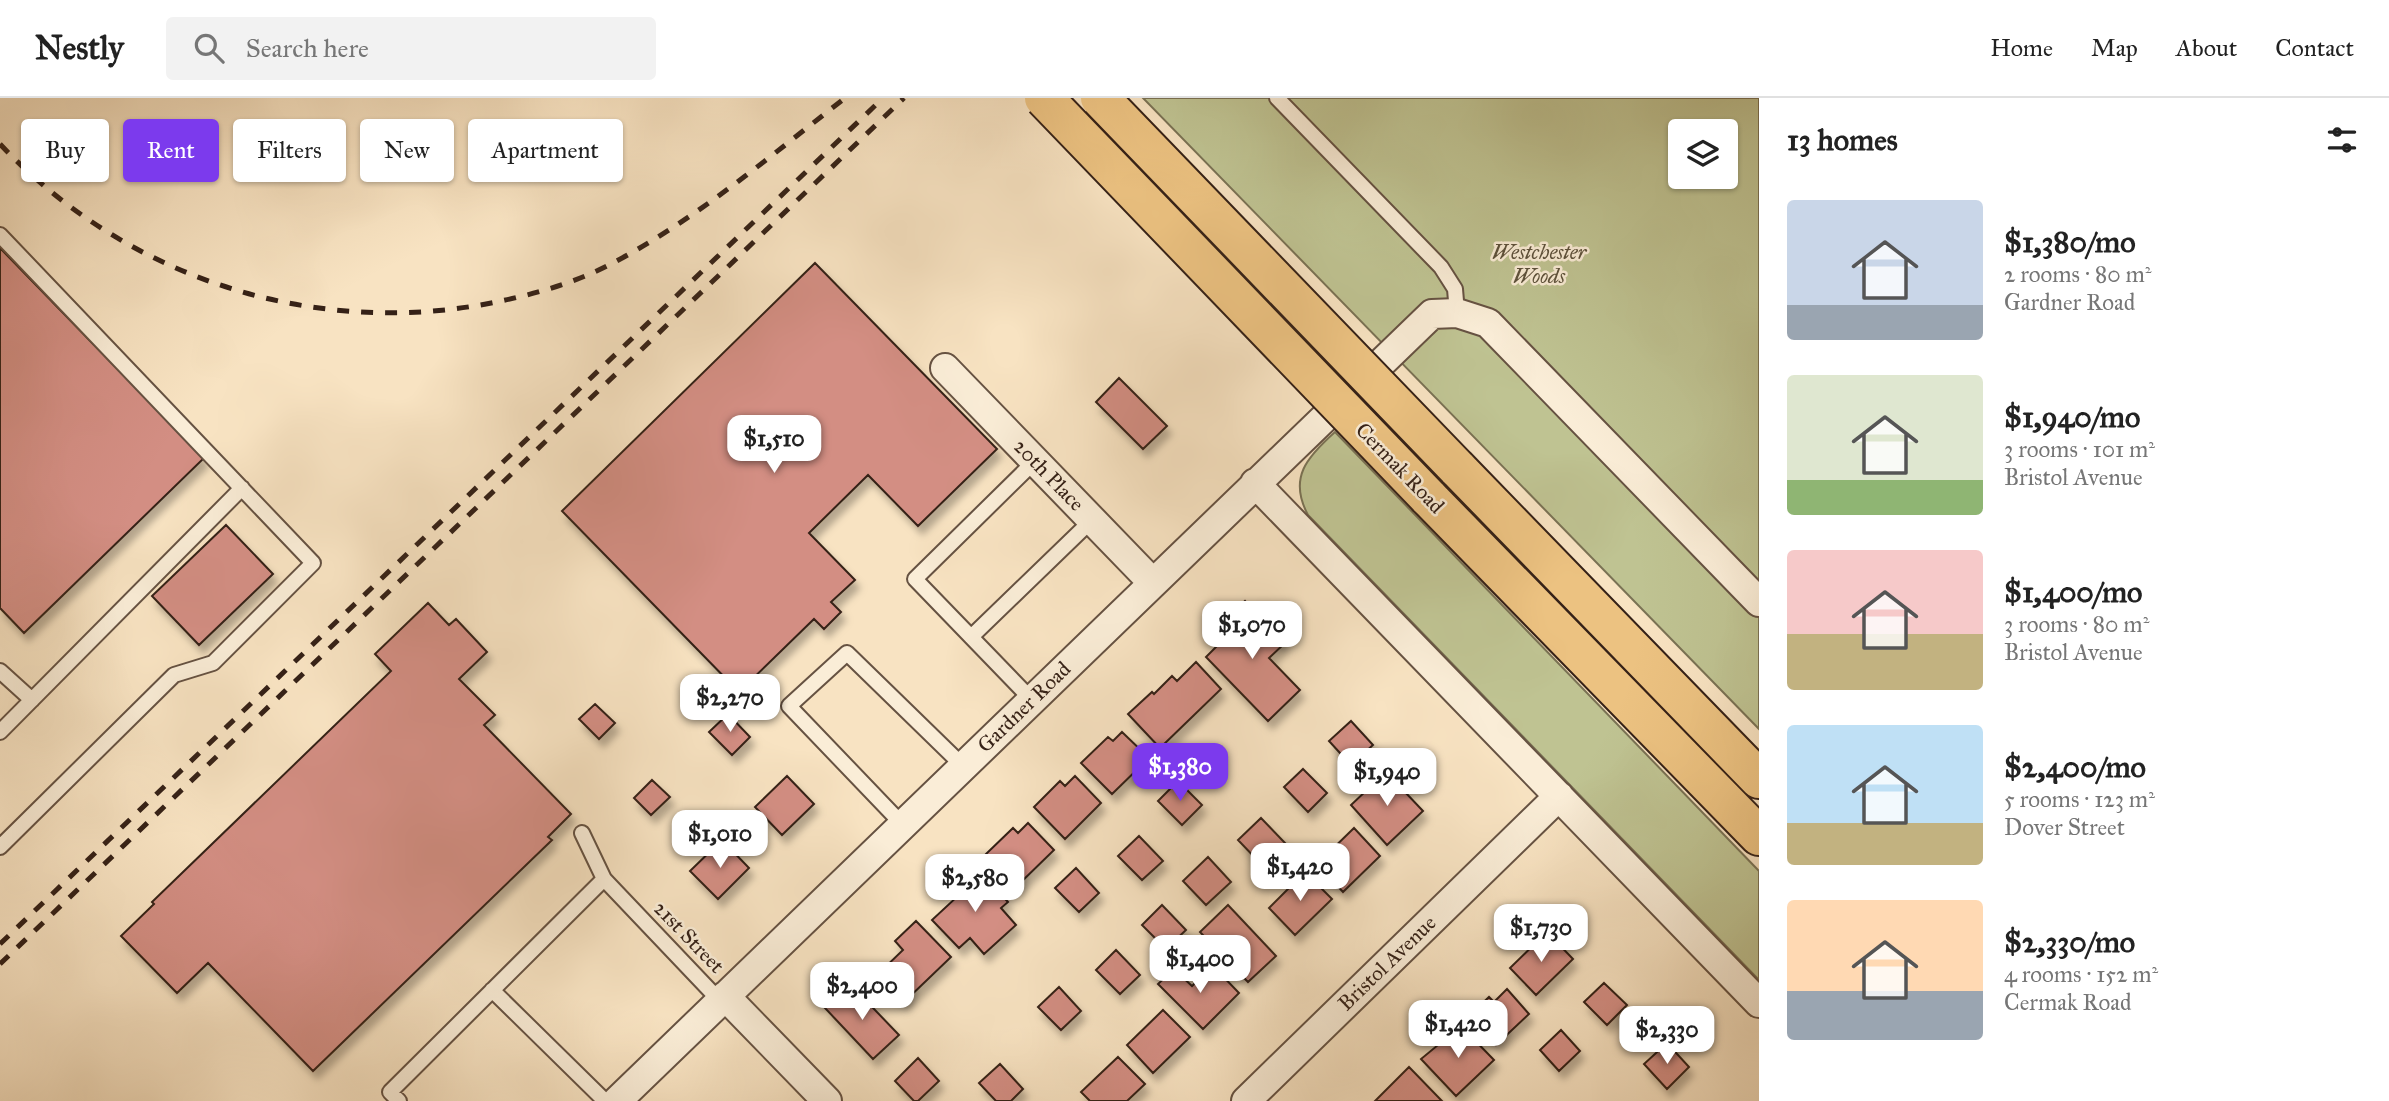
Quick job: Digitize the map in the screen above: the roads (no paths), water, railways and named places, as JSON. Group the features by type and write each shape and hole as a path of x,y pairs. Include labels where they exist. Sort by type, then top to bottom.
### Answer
{"main road":[{"name":"Cermak Road","path":"1044,98 1759,836"},
{"name":"Cermak Road","path":"1100,98 1759,779"}],"street":[{"name":"Gardner Road","path":"617,1101 1255,483 1445,313"},
{"path":"1445,313 1488,323 1759,602"},
{"name":"20th Place","path":"945,368 1153,583"},
{"path":"1255,483 1759,1003"},
{"name":"Bristol Avenue","path":"1245,1101 1559,796"},
{"path":"723,999 827,1101"}],"lane":[{"path":"1277,98 1441,267 1455,289 1445,313"},
{"path":"0,235 313,563 213,663 174,675 0,847"},
{"path":"1032,700 915,579 1035,461"},
{"path":"0,732 242,488"},
{"path":"971,637 1092,520"},
{"path":"903,825 789,706 847,653 963,766"},
{"path":"0,670 32,700"},
{"name":"21st Street","path":"582,833 604,879 723,999"},
{"path":"399,1101 390,1092 604,879"},
{"path":"492,990 605,1101"}],"railway":[{"path":"0,144 49,190 103,229 161,261 223,286 287,303 352,311 419,312 486,304 517,297 563,284 607,266 639,249 700,209 845,98"},
{"path":"0,944 883,98"},
{"path":"0,964 904,98"}],"park label":[{"name":"Westchester Woods","path":"1539,264"}]}
